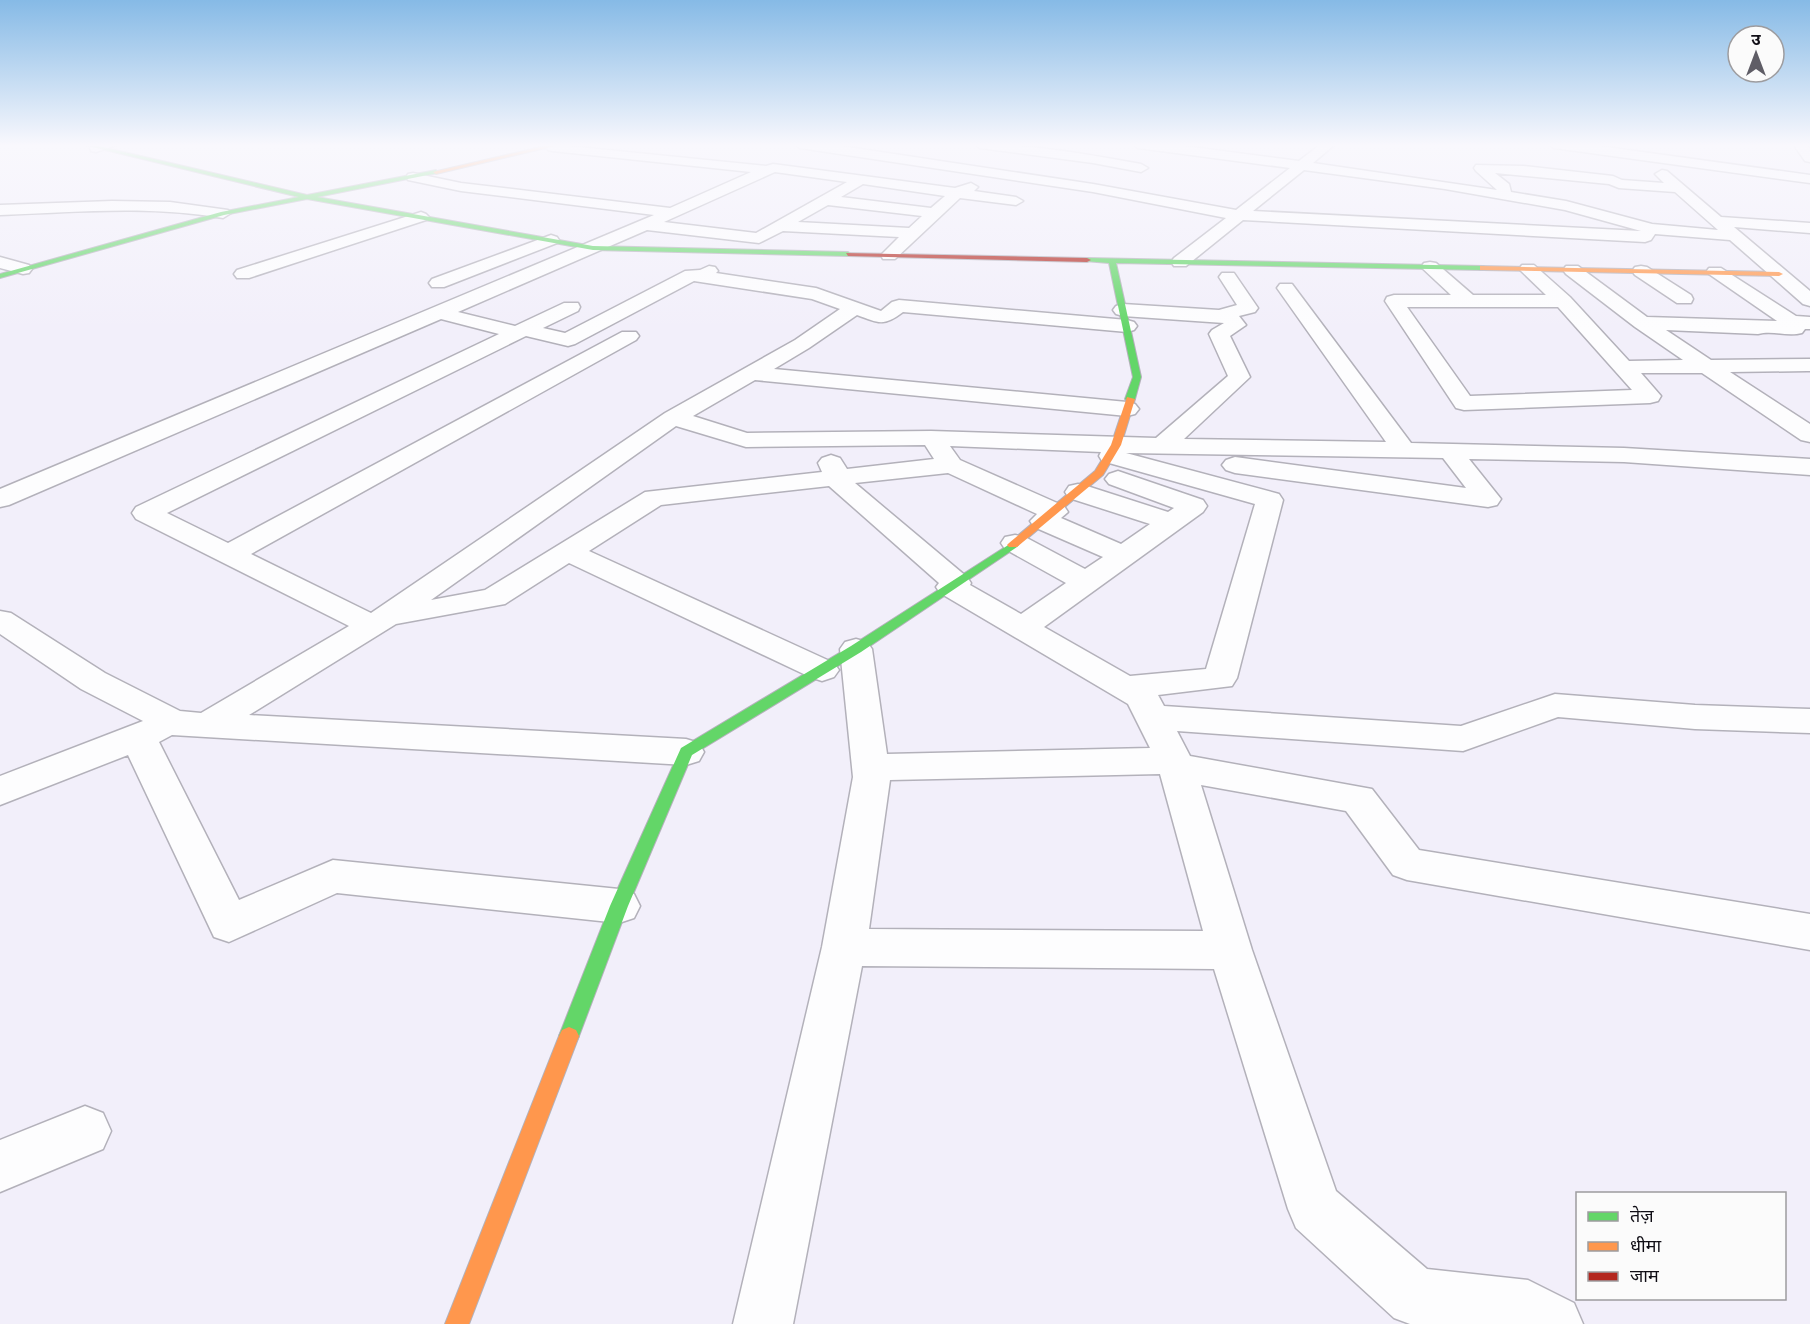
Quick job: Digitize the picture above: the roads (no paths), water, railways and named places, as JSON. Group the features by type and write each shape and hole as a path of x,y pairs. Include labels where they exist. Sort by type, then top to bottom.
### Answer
{"street":[{"path":"0,210 154,206 223,213"},
{"path":"0,276 223,213 259,206"},
{"path":"361,206 593,248 1779,274"},
{"path":"613,206 672,213"},
{"path":"0,499 688,206"},
{"path":"645,225 759,238 816,206"},
{"path":"874,206 934,213"},
{"path":"889,255 942,206"},
{"path":"1189,206 1238,215 1645,237 1651,229"},
{"path":"1180,262 1250,206"},
{"path":"1566,206 1651,229 1735,236"},
{"path":"1699,206 1779,274 1803,287 1810,300"},
{"path":"1656,211 1683,231"},
{"path":"243,274 421,217"},
{"path":"1717,221 1810,228"},
{"path":"781,226 912,233"},
{"path":"438,283 551,240"},
{"path":"439,313 568,340 691,275 704,276 730,251"},
{"path":"0,620 93,681 173,728 686,752 839,659 1015,543 1078,492 1110,456 1137,377 1112,261"},
{"path":"0,262 23,269"},
{"path":"1430,267 1468,301"},
{"path":"1528,269 1563,301 1650,396 1464,403 1394,301 1563,301"},
{"path":"1572,270 1642,323 1810,435"},
{"path":"1641,271 1684,299"},
{"path":"1581,321 1758,328 1756,325 1795,329 1801,322 1714,272"},
{"path":"691,275 816,294 883,318 899,306 1126,324 1228,316"},
{"path":"1228,277 1248,308 1226,314 1228,316"},
{"path":"1286,288 1404,450"},
{"path":"571,307 146,513 229,554 379,621 494,598 654,498 951,465"},
{"path":"0,791 173,728 379,621 673,418 802,344 855,308"},
{"path":"1163,446 1239,377 1219,334 1236,325 1228,316"},
{"path":"1126,324 1152,335"},
{"path":"229,554 629,336"},
{"path":"1197,336 1220,337"},
{"path":"1623,367 1807,365"},
{"path":"749,373 1127,410"},
{"path":"673,418 746,440 931,438 1488,499 1450,451"},
{"path":"931,438 951,465 1124,556"},
{"path":"820,441 842,486 953,585 1139,702 1463,740 1555,705 1695,717 1810,721"},
{"path":"1110,456 1163,446 1624,455 1810,467"},
{"path":"1022,628 1194,506 1110,456"},
{"path":"1110,456 1270,501 1220,678 1139,702"},
{"path":"1078,492 1172,522"},
{"path":"1015,543 1087,582"},
{"path":"568,552 839,659"},
{"path":"763,1324 844,947 872,777 839,659"},
{"path":"1139,702 1176,764 1230,950 1315,1209 1418,1310 1528,1309 1553,1324"},
{"path":"173,728 229,924 333,876 619,906"},
{"path":"457,1324 619,906 686,752"},
{"path":"871,767 1176,764 1358,799 1407,864 1810,932"},
{"path":"844,947 1230,950"},
{"path":"0,1166 85,1131"}]}
